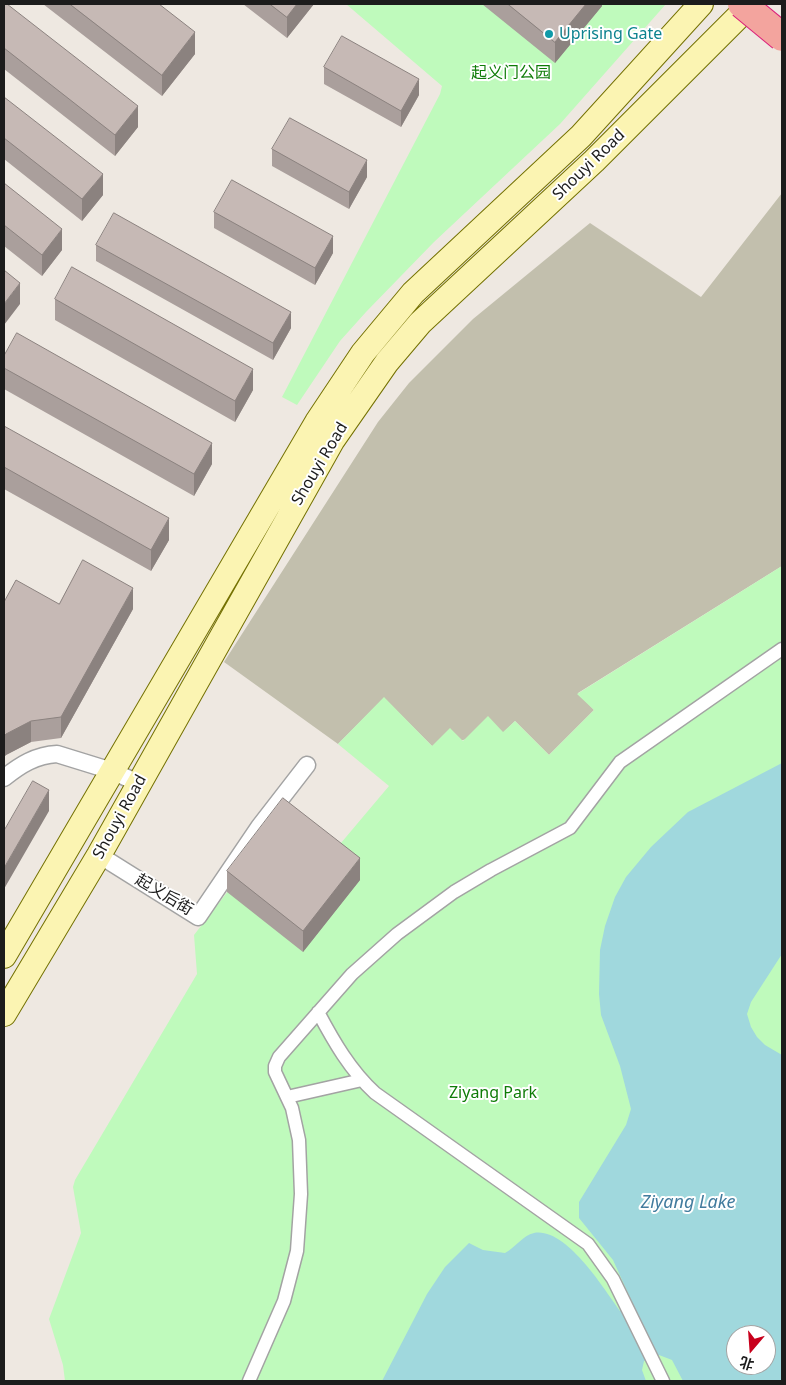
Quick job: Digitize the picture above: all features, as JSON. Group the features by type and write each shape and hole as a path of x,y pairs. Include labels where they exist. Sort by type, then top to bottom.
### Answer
{"highway":[{"path":"742,4 782,37"}],"main road":[{"name":"Shouyi Road","path":"4,956 336,390 387,322 444,264 581,136 701,4"},
{"name":"Shouyi Road","path":"4,1014 99,855 332,441 388,362 420,323 594,161 751,4"},
{"path":"758,4 782,24"}],"street":[{"path":"249,1381 284,1301 297,1251 301,1194 299,1140 287,1097 274,1066 284,1051 352,974 397,934 454,892 570,828 620,762 782,650"},
{"path":"4,778 27,762 48,754 65,755 112,771 138,783"},
{"name":"起义后街","path":"99,855 198,916 259,827 307,765"},
{"path":"318,1012 338,1047 362,1080 401,1112 561,1223 588,1244 604,1265 663,1381"},
{"path":"287,1097 362,1080"}],"shaded area":[{"path":"782,193 782,566 578,693 594,710 549,755 515,721 504,732 432,746 384,698 338,744 224,662 378,422 409,383 473,319 590,223 701,297"}],"green space":[{"name":"起义门公园","path":"346,4 666,4 560,124 434,242 366,312 340,341 297,405 282,397 440,94 442,86"},
{"name":"Ziyang Park","path":"782,566 782,1381 65,1381 63,1365 49,1319 81,1233 73,1187 75,1180 197,974 194,935 283,820 330,856 389,786 338,744 384,697 432,746 450,728 463,741 488,716 503,732 515,721 549,755 594,710 577,694"}],"water":[{"name":"Ziyang Lake","path":"782,763 782,954 751,1002 747,1014 751,1027 757,1037 765,1045 782,1055 782,1381 683,1381 672,1360 659,1355 644,1361 642,1370 646,1381 382,1381 427,1294 445,1267 469,1243 483,1250 505,1253 530,1234 546,1234 559,1240 571,1249 594,1275 620,1311 633,1304 613,1260 579,1218 579,1202 626,1125 631,1109 620,1066 601,1015 599,994 600,950 605,926 615,897 626,877 651,847 688,812"}],"building":[{"path":"4,4 7,4 138,106 115,135 4,48"},
{"path":"70,4 159,4 195,32 162,75"},
{"path":"270,4 297,4 287,17"},
{"path":"508,4 586,4 555,42"},
{"path":"342,36 419,79 401,111 324,67"},
{"path":"4,97 103,174 82,199 4,138"},
{"path":"290,118 367,160 349,192 272,149"},
{"path":"232,180 333,236 315,268 214,212"},
{"path":"4,183 62,229 42,255 4,225"},
{"path":"114,213 291,312 273,343 96,245"},
{"path":"72,267 253,369 235,401 55,299"},
{"path":"4,270 20,283 4,304"},
{"path":"17,333 212,443 194,474 4,368 4,356"},
{"path":"4,426 169,518 151,550 4,467"},
{"path":"83,560 133,588 61,717 31,721 4,736 4,602 16,580 59,604"},
{"path":"33,781 49,790 4,868 4,831"},
{"path":"283,798 360,858 303,931 227,871"}],"place":[{"name":"Uprising Gate","path":"549,34"}]}
